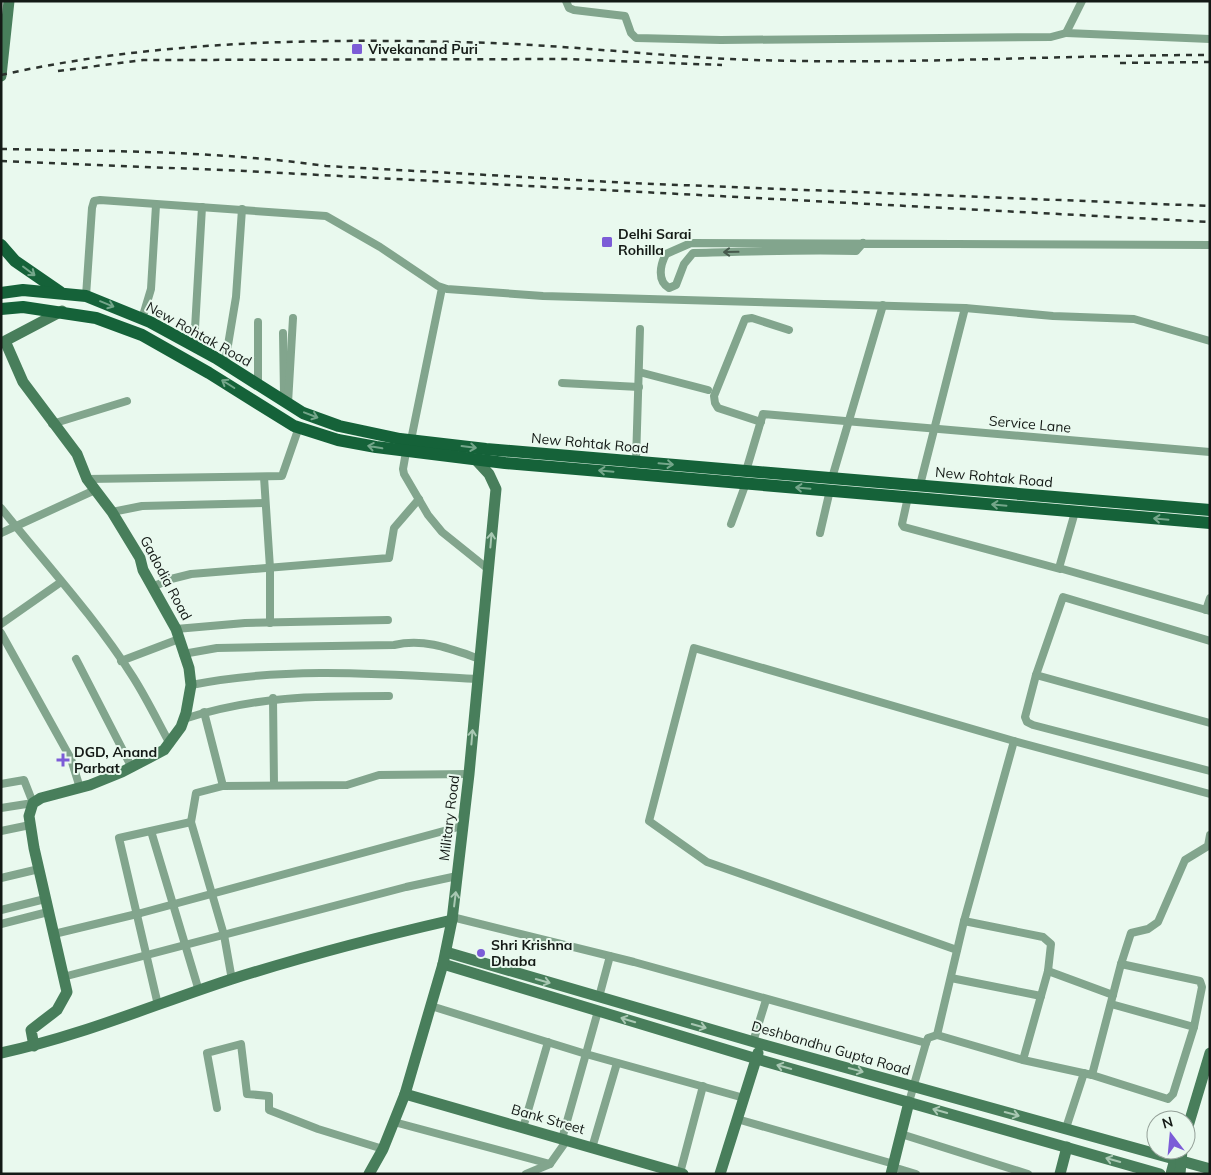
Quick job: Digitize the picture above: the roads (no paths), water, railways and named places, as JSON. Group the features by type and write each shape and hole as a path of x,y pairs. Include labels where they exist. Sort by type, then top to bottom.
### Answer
{"main road":[{"path":"1,245 15,260 60,292"},
{"name":"New Rohtak Road","path":"1,293 23,290 60,292 86,296 142,318 194,346 303,413 339,426 408,446 476,460 831,484 920,486 1210,510"},
{"name":"New Rohtak Road","path":"1,309 23,307 96,318 142,335 299,427 338,440 636,461 746,477"},
{"name":"New Rohtak Road","path":"831,484 908,497 1210,523"}],"street":[{"path":"1,76 9,1"},
{"path":"566,1 569,8 574,10 625,16 631,33 636,38 721,40 1014,38 1051,37 1066,33 1210,39"},
{"path":"1066,33 1082,1"},
{"path":"86,296 94,201 242,209 326,216 380,247 442,288 543,296 965,308 1053,316 1134,320 1210,341"},
{"path":"142,318 151,289 156,204"},
{"path":"194,346 202,207"},
{"path":"224,363 236,297 242,209"},
{"path":"863,243 856,251 807,249 767,252 693,253 684,264 676,285 669,288 666,287 661,277 661,267 666,254 691,243 863,243 1210,246"},
{"path":"442,288 403,469 419,499 442,532 488,569"},
{"path":"820,534 848,421 883,305"},
{"path":"920,486 965,308"},
{"path":"1,315 24,312 59,313"},
{"name":"Gadodia Road","path":"33,803 42,798 80,788 132,768 151,758 170,744 184,719 191,684 189,668 177,634 143,570 140,558 112,512 87,479 77,454 52,424 23,382 5,341 59,313"},
{"path":"286,402 293,318"},
{"path":"731,524 761,422 718,408 714,403 714,396 745,319 752,318 789,330"},
{"path":"258,322 258,384"},
{"path":"636,461 640,329"},
{"path":"283,332 286,402"},
{"path":"639,372 708,390"},
{"path":"562,383 639,387"},
{"path":"52,424 127,401"},
{"name":"Service Lane","path":"761,422 763,414 1210,452"},
{"path":"87,479 282,476 299,427"},
{"name":"Military Road","path":"369,1174 383,1149 406,1094 445,958 452,919 469,774 496,489 490,474 476,460"},
{"path":"264,477 270,568 270,623"},
{"path":"1,533 96,490"},
{"path":"908,497 902,524 904,527 1208,611 1210,598"},
{"path":"152,587 171,579 191,574 389,558 394,528 419,499"},
{"path":"112,512 142,506 265,503"},
{"path":"1,508 122,661 138,684 170,744"},
{"path":"1060,569 1075,512"},
{"path":"1,624 61,582"},
{"path":"1210,641 1063,597 1025,710 1028,722 1210,771"},
{"path":"122,661 177,634 270,623 388,620"},
{"path":"1,633 71,759 80,788"},
{"path":"183,654 217,648 394,645 412,640 444,646 480,659"},
{"path":"957,950 706,862 649,821 694,648 1014,741 1210,794"},
{"path":"76,659 132,768"},
{"path":"191,684 226,678 297,674 372,673 478,680"},
{"path":"1036,675 1210,723"},
{"path":"184,719 204,712 273,698 389,696"},
{"path":"273,698 274,785"},
{"path":"204,712 223,786"},
{"path":"937,1035 964,921 1014,741"},
{"path":"232,980 224,935 191,822 196,793 223,786 347,785 379,775 469,774"},
{"path":"1,784 24,780 33,803 30,809 30,825 66,996 54,1013 31,1030 34,1046"},
{"path":"1,808 33,803"},
{"path":"158,1005 119,838 191,822"},
{"path":"1,831 30,825"},
{"path":"54,934 211,894 440,830 462,826"},
{"path":"151,831 199,991"},
{"path":"1066,1128 1088,1074 1114,995 1131,933 1148,928 1158,922 1185,860 1208,846 1210,835"},
{"path":"1,878 39,869"},
{"path":"63,977 406,887 457,876"},
{"path":"1,910 45,899"},
{"path":"1,924 48,912"},
{"path":"1,1053 34,1046 232,980 452,919 610,956 926,1043"},
{"path":"964,921 1049,940 1051,951 1048,971 1023,1060"},
{"path":"599,997 610,956"},
{"path":"445,958 598,1011 757,1059 1160,1174"},
{"name":"Deshbandhu Gupta Road","path":"445,958 599,997 912,1086 1146,1148"},
{"path":"893,1168 912,1086 926,1043 928,1038 937,1035 1023,1060 1088,1074 1168,1099 1173,1094 1194,1027 1202,987 1200,981 1121,964"},
{"path":"1048,971 1114,995"},
{"path":"951,978 1041,996"},
{"path":"720,1174 757,1059 757,1043 766,1000"},
{"path":"1111,1004 1194,1027"},
{"path":"431,1006 586,1054 744,1098"},
{"path":"526,1174 550,1164 565,1140 598,1011"},
{"path":"523,1128 548,1042"},
{"path":"217,1108 207,1053 241,1044 247,1094 269,1096 269,1110 318,1129 383,1149"},
{"path":"1193,1110 1210,1053"},
{"path":"592,1148 617,1063"},
{"path":"681,1173 703,1086"},
{"name":"Bank Street","path":"406,1094 681,1173"},
{"path":"737,1119 916,1174"},
{"path":"394,1122 550,1164"},
{"path":"901,1134 1028,1174"},
{"path":"1060,1174 1067,1147"},
{"path":"1171,1174 1178,1160"},
{"path":"1180,1160 1180,1174"},
{"name":"Deshbandhu Gupta Road","path":"1189,1160 1210,1169"}],"railway":[{"path":"1,75 123,54 184,48 307,41 492,43 729,59 789,61 909,61 1210,55"},
{"path":"58,71 143,60 565,59 722,65"},
{"path":"1120,63 1210,62"},
{"path":"1,149 124,151 245,157 326,166 630,183 1210,206"},
{"path":"1,161 245,171 1210,222"}],"place":[{"name":"Vivekanand Puri","path":"357,49"},
{"name":"Delhi Sarai Rohilla","path":"607,242"},
{"name":"DGD, Anand Parbat","path":"63,760"},
{"name":"Shri Krishna Dhaba","path":"481,953"}]}
